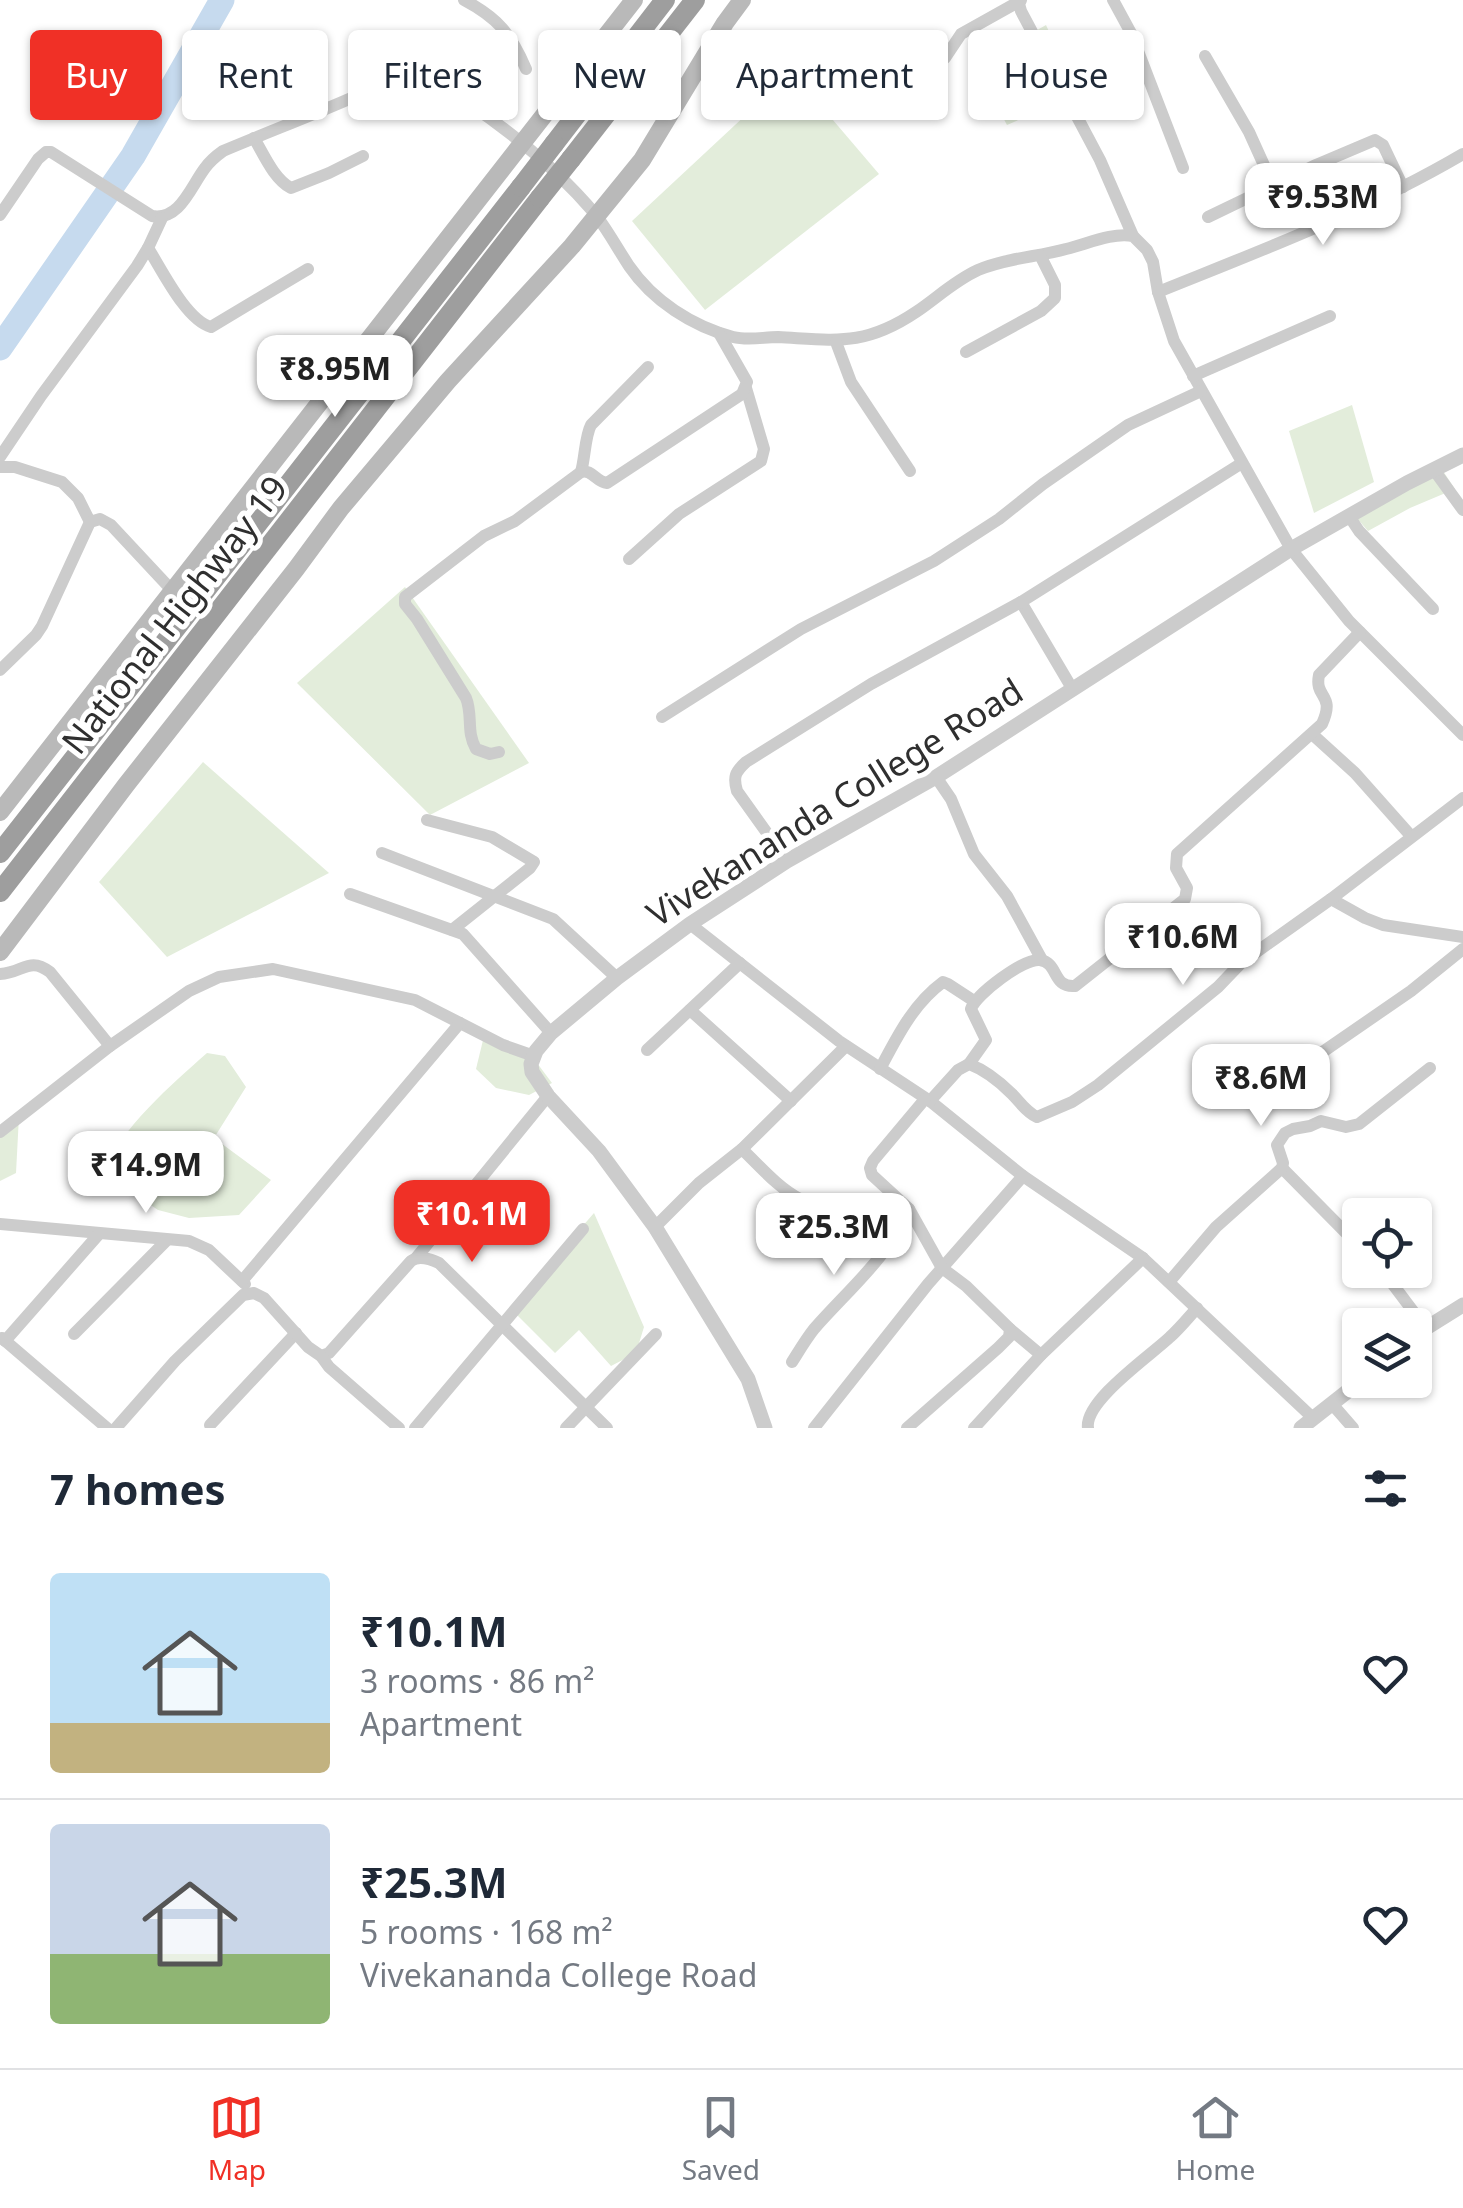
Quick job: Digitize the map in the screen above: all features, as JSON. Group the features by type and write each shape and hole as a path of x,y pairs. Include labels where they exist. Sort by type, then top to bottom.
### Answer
{"highway":[{"path":"0,853 665,0"},
{"name":"National Highway 19","path":"0,892 695,0"}],"main road":[{"path":"0,812 634,0"},
{"path":"0,952 341,508 437,394 597,217 642,160 742,0"}],"street":[{"path":"464,0 504,29 526,68"},
{"path":"1113,0 1131,33 1183,168"},
{"path":"948,54 968,29 1021,1 1022,11 1100,160 1132,236 1153,262 1167,324 1291,549 1360,632 1463,735"},
{"path":"1205,56 1274,186"},
{"path":"157,217 174,211 182,203 214,158 394,76 412,73 443,86 522,142 597,217 630,266 660,300 719,333 741,338 836,342 882,331 979,270 1115,236 1132,236"},
{"path":"254,138 278,177 292,188 363,156"},
{"path":"1208,217 1375,140 1383,145 1403,187"},
{"path":"0,215 38,159 51,152 157,217"},
{"path":"1158,292 1286,241 1403,187 1463,154"},
{"path":"0,458 148,248 157,217"},
{"path":"148,248 186,308 202,324 212,326 308,269"},
{"path":"966,352 1041,311 1054,298 1054,285 1040,254"},
{"path":"1193,376 1330,316"},
{"path":"630,559 679,514 761,461 764,450 743,374 719,333"},
{"path":"836,342 851,382 910,471"},
{"path":"581,472 591,425 648,367"},
{"path":"499,752 490,754 476,749 469,735 470,710 466,698 404,601 484,536 516,521 581,472 590,472 602,482 614,479 746,388"},
{"path":"662,717 801,629 934,560 999,519 1128,425 1201,390"},
{"name":"Vivekananda College Road","path":"534,1056 551,1033 618,978 690,924 787,860 936,776 1291,549 1406,482 1463,455"},
{"path":"787,860 737,791 736,772 746,762 871,684 1021,602 1242,463"},
{"path":"0,467 15,467 62,482 78,498 90,522"},
{"path":"1434,470 1463,510"},
{"path":"1349,516 1433,609"},
{"path":"0,670 42,626 90,522 100,519 111,525 167,584"},
{"path":"1021,602 1073,690"},
{"path":"936,776 951,799 974,854 1008,896 1042,960 1061,983 1075,986 1184,899 1188,888 1176,868 1177,854 1322,724 1328,708 1318,688 1319,675 1360,632"},
{"path":"1312,734 1356,773 1411,836"},
{"path":"969,1064 1010,1091 1029,1114 1037,1117 1072,1102 1218,987 1242,963 1463,798"},
{"path":"427,820 492,837 532,859 534,865 452,930"},
{"path":"382,853 553,919 618,978"},
{"path":"350,894 464,934 551,1033"},
{"path":"1331,898 1383,925 1463,936"},
{"path":"690,924 846,1046 928,1100 1023,1176 1142,1258 1197,1308 1307,1423 1342,1397"},
{"path":"1278,1082 1463,948"},
{"path":"1041,1355 942,1268 909,1209 872,1176 870,1168 881,1150 958,1070 969,1064 986,1040 971,1009 974,1001 1001,978 1034,960 1042,960"},
{"path":"647,1050 740,963"},
{"path":"0,974 39,964 50,972 110,1046"},
{"path":"0,1132 110,1046 207,981 274,969 416,1000 534,1056 532,1072 548,1096 599,1151 655,1227 748,1379 765,1428"},
{"path":"880,1069 908,1020 943,982 974,1001"},
{"path":"690,1010 791,1101"},
{"path":"242,1282 460,1023"},
{"path":"655,1227 699,1183 742,1149 846,1046"},
{"path":"1169,1282 1216,1228 1282,1168 1276,1145 1286,1133 1320,1121 1346,1127 1359,1124 1430,1068"},
{"path":"321,1356 416,1258 548,1096"},
{"path":"742,1149 806,1204 835,1210 868,1205"},
{"path":"1282,1168 1342,1229"},
{"path":"814,1428 942,1268 1023,1176"},
{"path":"792,1362 813,1330 896,1236 909,1209"},
{"path":"0,1224 189,1240 202,1245 264,1298 308,1347 399,1428"},
{"path":"415,1428 584,1229"},
{"path":"99,1234 3,1338 108,1428"},
{"path":"74,1334 167,1240"},
{"path":"416,1258 440,1262 607,1428"},
{"path":"974,1428 1041,1355 1142,1258"},
{"path":"116,1428 243,1294 254,1293"},
{"path":"1088,1428 1086,1420 1114,1384 1170,1337 1197,1308"},
{"path":"1432,1326 1460,1313"},
{"path":"908,1428 998,1348 1009,1337 1010,1329"},
{"path":"210,1425 296,1333"},
{"path":"566,1428 656,1334"},
{"path":"1333,1405 1352,1428"}],"green space":[{"path":"740,120 833,120 879,174 705,310 632,221"},
{"path":"1352,405 1374,482 1314,513 1289,431"},
{"path":"1443,471 1455,489 1368,531 1356,517"},
{"path":"405,587 529,763 430,815 297,683"},
{"path":"203,762 329,873 167,957 99,882"},
{"path":"485,1032 534,1059 552,1083 529,1095 496,1088 476,1069"},
{"path":"207,1053 225,1056 246,1087 214,1138 271,1180 239,1215 189,1218 158,1210 103,1172 135,1123"},
{"path":"19,1116 16,1173 0,1181 0,1132"},
{"path":"594,1213 644,1327 636,1353 611,1366 579,1330 555,1353 511,1309"}],"waterway":[{"path":"0,348 133,156 222,0"}]}
